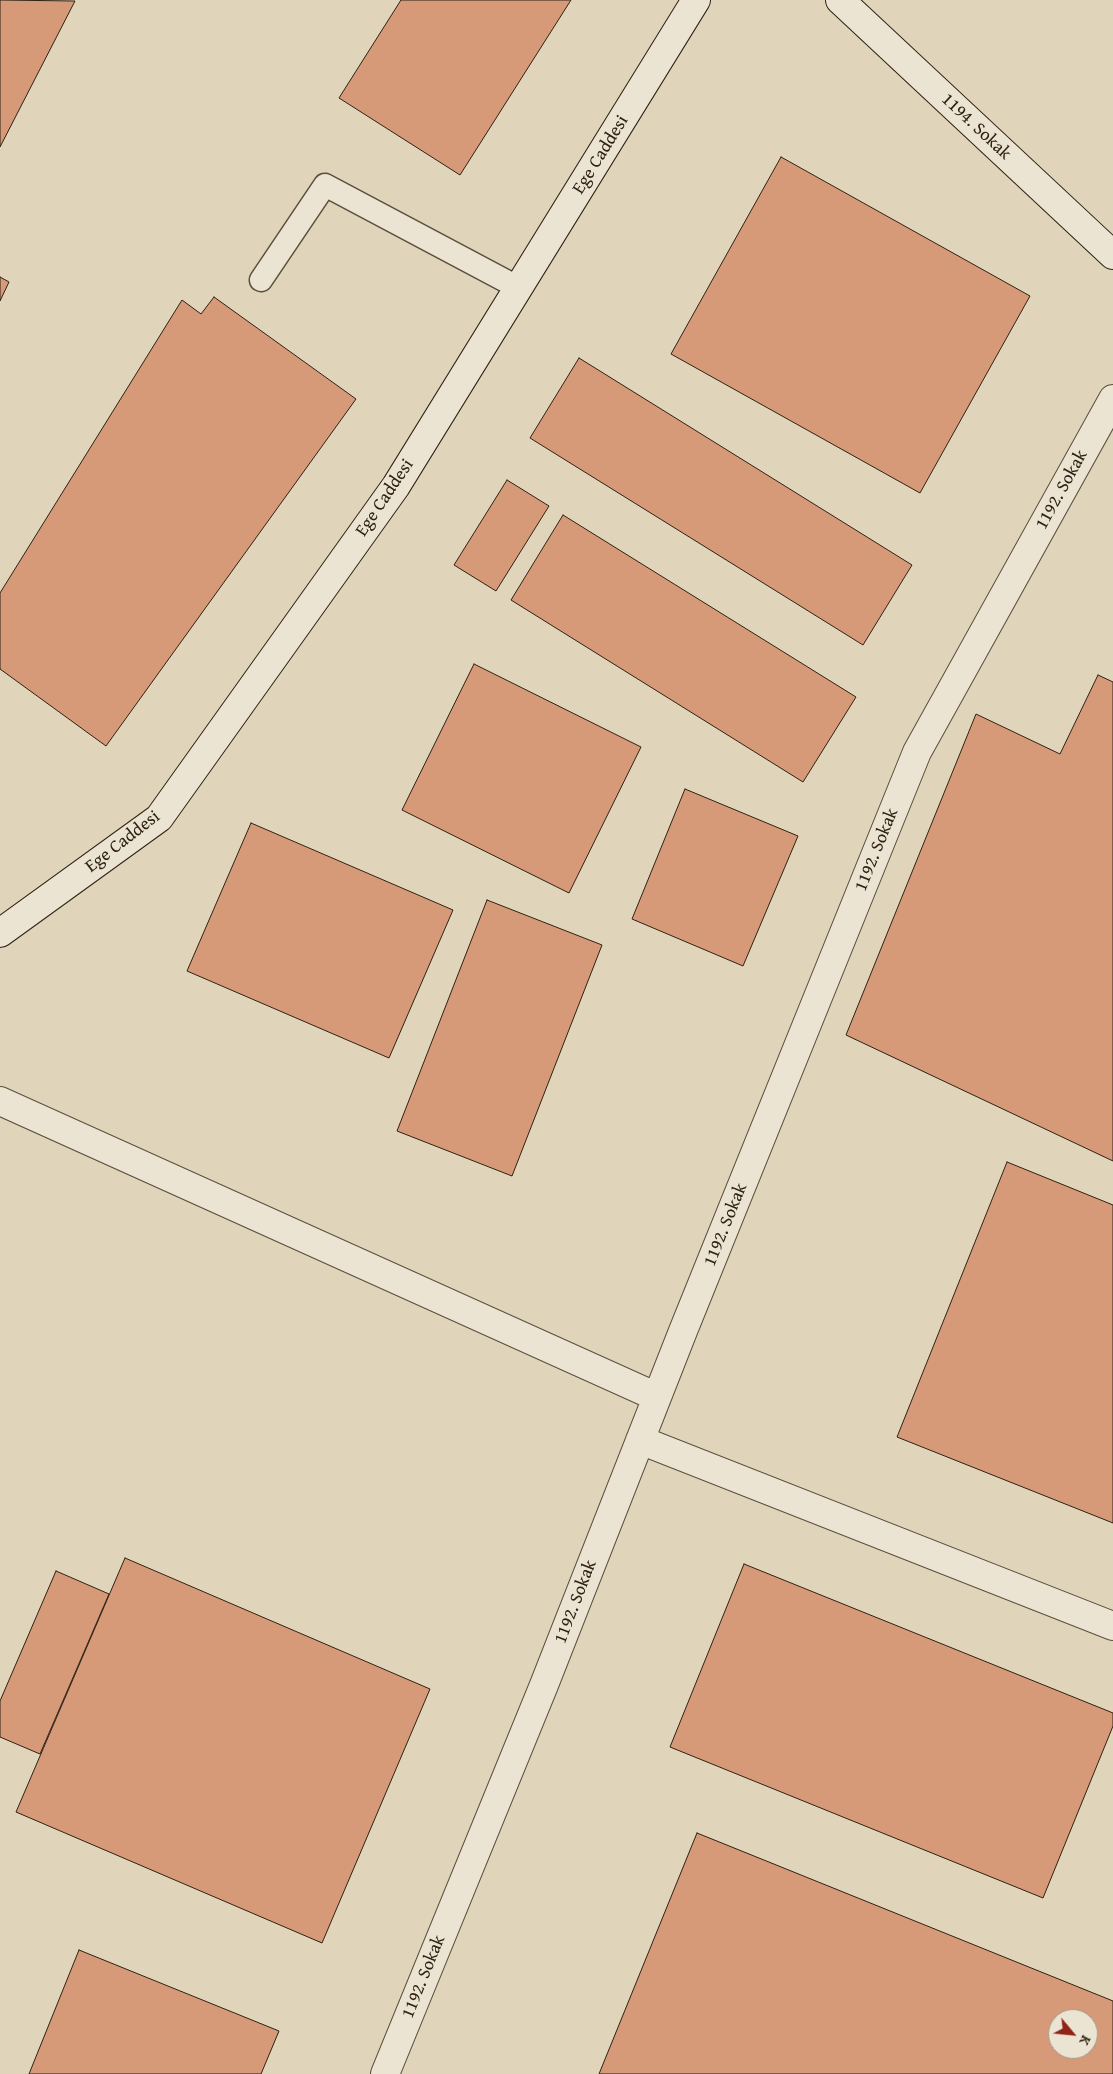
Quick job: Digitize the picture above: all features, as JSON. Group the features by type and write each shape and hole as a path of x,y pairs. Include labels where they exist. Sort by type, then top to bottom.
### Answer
{"street":[{"name":"Ege Caddesi","path":"0,932 159,818 396,486 696,0"},
{"name":"1194. Sokak","path":"840,0 1113,255"},
{"name":"1192. Sokak","path":"385,2074 544,1685 657,1397 917,752 1113,399"},
{"path":"0,1101 657,1397"},
{"path":"640,1440 1113,1626"}],"lane":[{"path":"261,280 325,185 518,288"}],"building":[{"path":"0,0 75,1 0,147"},
{"path":"401,0 571,0 460,175 339,98"},
{"path":"781,157 1030,296 920,493 671,354"},
{"path":"0,277 9,282 0,301"},
{"path":"214,297 356,399 106,746 0,669 0,593 182,300 201,314"},
{"path":"579,358 912,565 863,645 530,438"},
{"path":"507,480 549,506 496,591 454,565"},
{"path":"563,515 856,697 803,782 511,600"},
{"path":"474,664 641,747 569,893 402,810"},
{"path":"1098,675 1113,682 1113,1161 846,1035 976,714 1060,754"},
{"path":"685,789 798,836 743,966 632,919"},
{"path":"251,823 453,910 389,1058 187,971"},
{"path":"487,900 602,945 512,1176 397,1131"},
{"path":"1007,1162 1113,1205 1113,1523 897,1437"},
{"path":"125,1558 430,1689 322,1943 16,1812"},
{"path":"744,1564 1113,1713 1113,1726 1043,1898 670,1747"},
{"path":"56,1571 109,1594 40,1754 0,1737 0,1701"},
{"path":"697,1833 1113,2001 1113,2074 599,2074"},
{"path":"79,1950 279,2031 261,2074 29,2074"}]}
